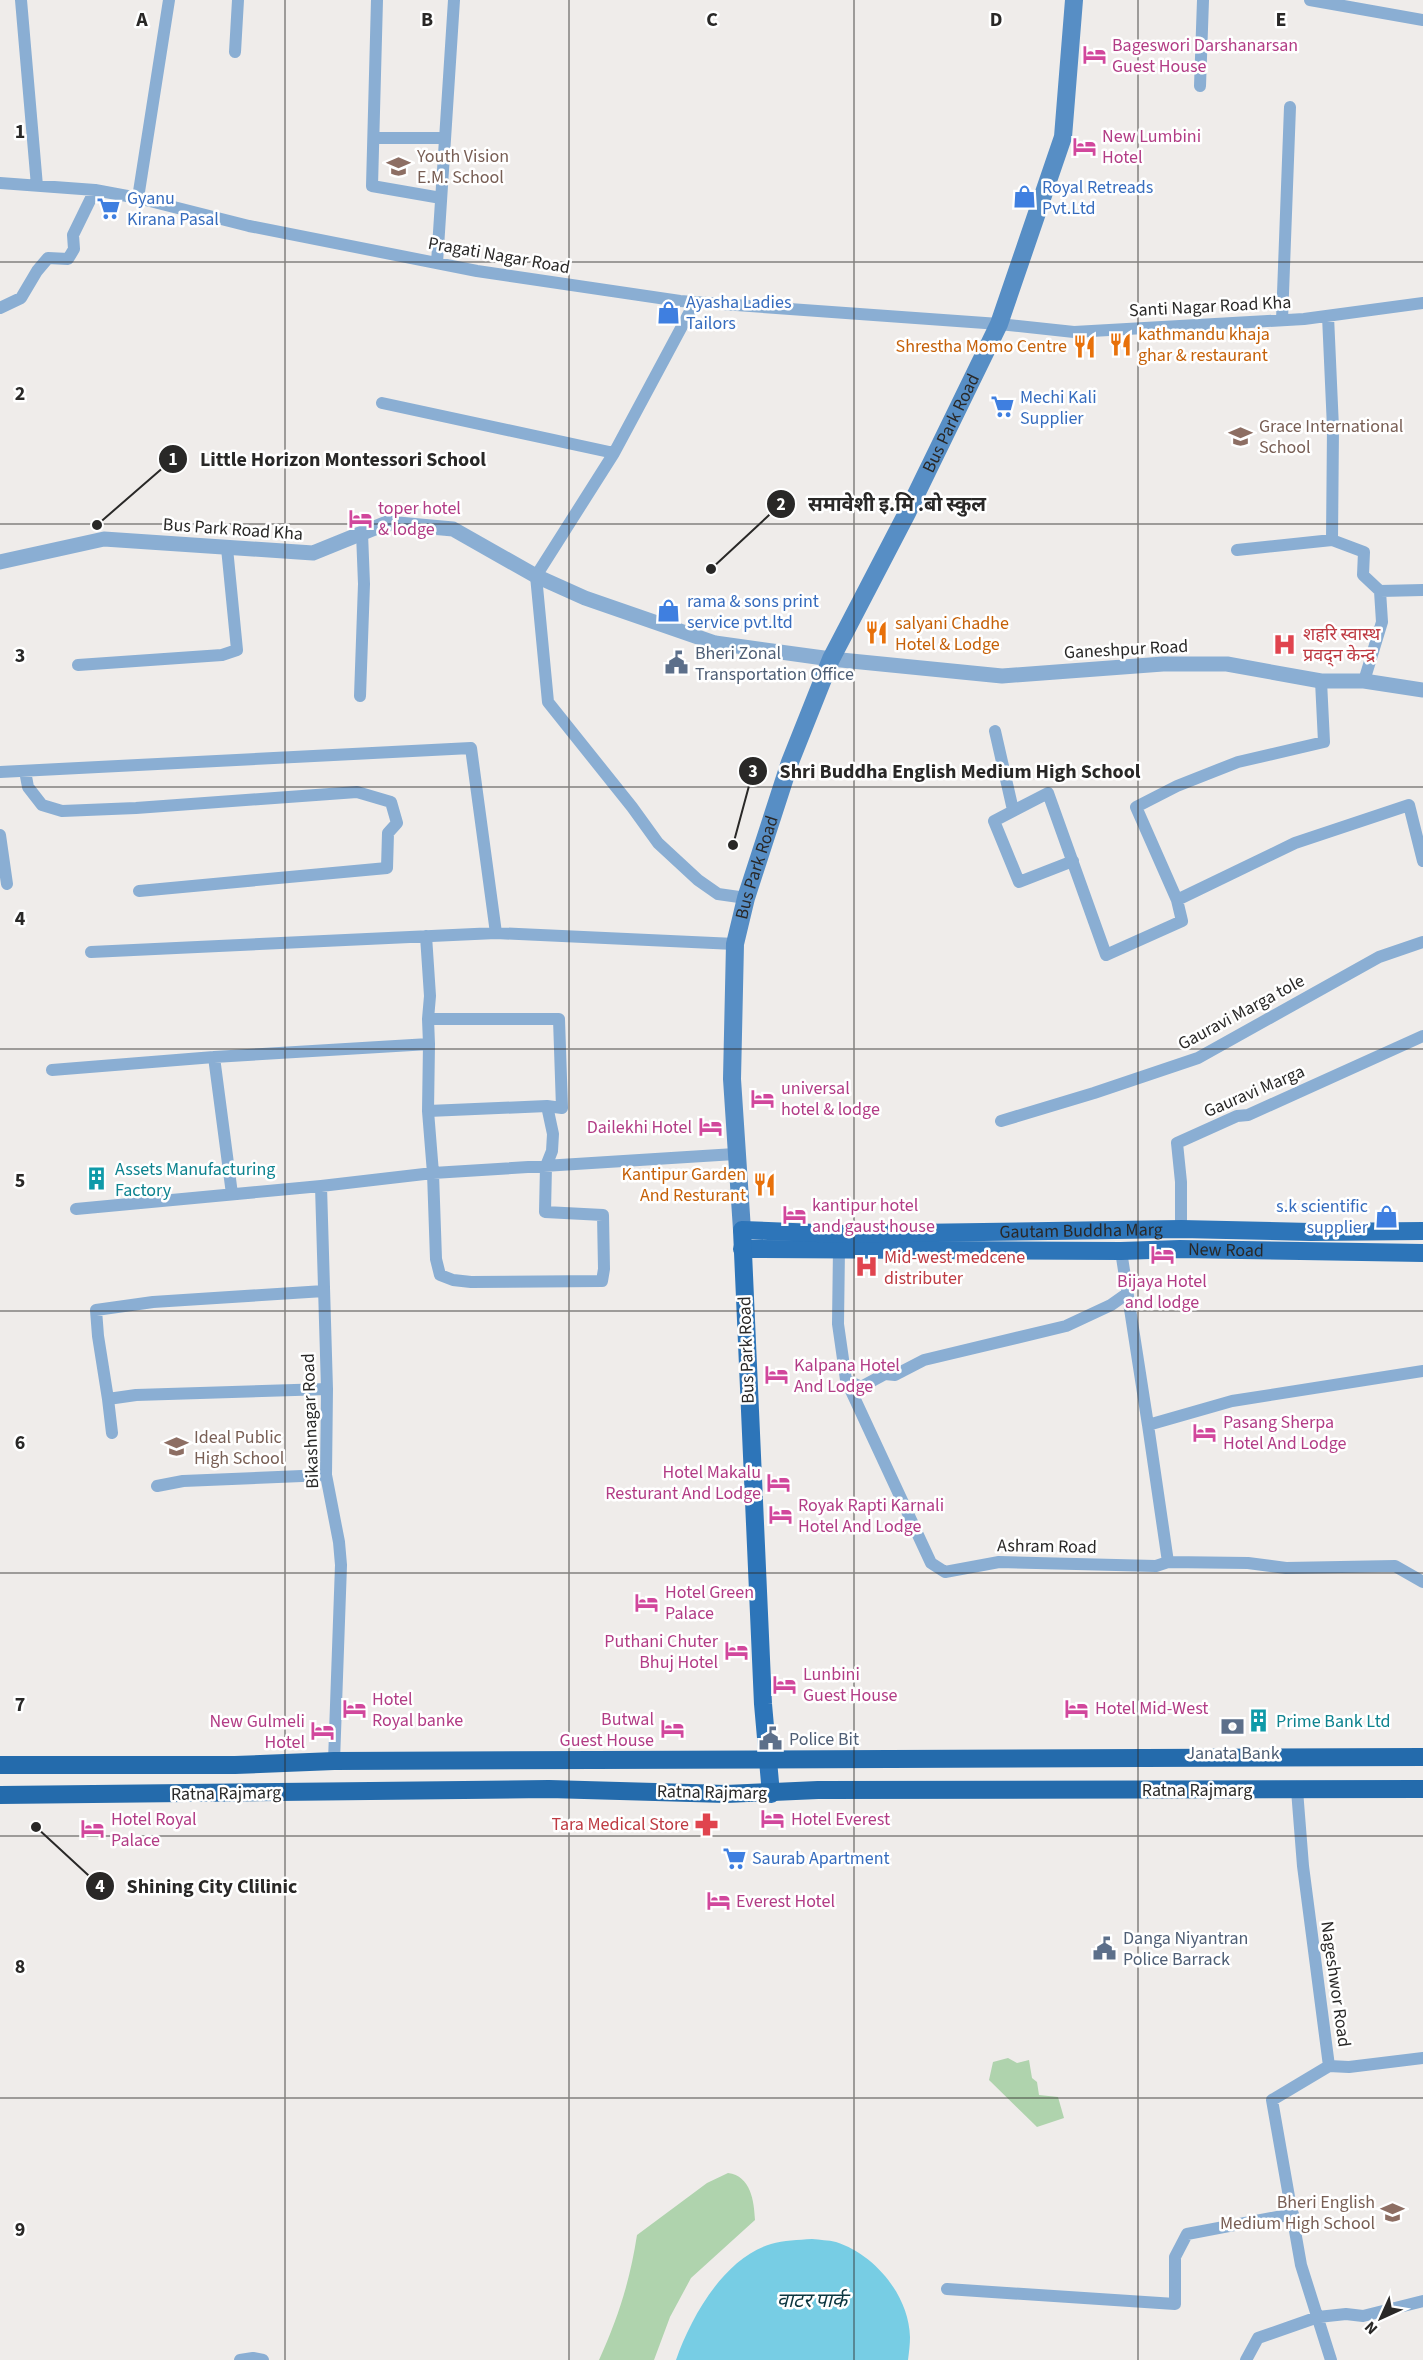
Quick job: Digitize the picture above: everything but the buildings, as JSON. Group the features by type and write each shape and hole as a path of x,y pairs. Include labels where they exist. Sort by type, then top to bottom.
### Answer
{"highway":[{"name":"Ratna Rajmarg","path":"0,1766 235,1765 334,1761 1423,1757"},
{"path":"235,1765 237,1792"},
{"name":"Ratna Rajmarg","path":"0,1795 549,1789 726,1794 771,1794 818,1790 1423,1789"}],"main road":[{"name":"Bus Park Road","path":"771,1794 766,1760 742,1249 735,1154 732,1079 735,944 746,898 790,762 831,659 907,513 999,324 1063,137 1074,0"},
{"name":"Gautam Buddha Marg","path":"741,1230 842,1234 1181,1229 1311,1232 1423,1231"},
{"name":"New Road","path":"742,1249 1423,1253"}],"street":[{"path":"21,0 37,186"},
{"path":"138,198 170,0"},
{"path":"235,52 238,0"},
{"path":"377,0 372,186 441,198"},
{"path":"437,263 454,0"},
{"path":"1200,86 1203,0"},
{"path":"1310,0 1423,20"},
{"path":"1282,320 1290,106"},
{"path":"374,138 446,138"},
{"name":"Pragati Nagar Road","path":"0,183 95,190 138,198 249,226 489,273 695,302 999,324"},
{"path":"0,308 21,298 37,271 48,258 68,259 74,249 73,235 95,190"},
{"path":"695,302 614,453 536,576 548,702 658,843 698,880 718,894 746,898"},
{"name":"Santi Nagar Road Kha","path":"999,324 1074,332 1282,320 1423,303"},
{"path":"1328,316 1333,428 1332,540"},
{"path":"382,403 614,453"},
{"name":"Bus Park Road Kha","path":"0,562 104,539 313,553 387,523 453,529 536,576 585,598 715,643 831,659"},
{"path":"360,696 364,584 362,533"},
{"path":"1237,549 1332,540 1364,552 1363,575 1380,591 1382,622 1364,681"},
{"path":"78,665 222,655 237,650 227,548"},
{"path":"1380,591 1423,590"},
{"name":"Ganeshpur Road","path":"831,659 1002,676 1163,664 1227,664 1321,681 1364,681 1423,690"},
{"path":"1073,861 1019,882 994,821 1048,793 1073,861 1106,955 1182,921 1177,900 1136,807 1177,786 1238,762 1324,742 1321,681"},
{"path":"994,732 1014,810"},
{"path":"0,772 471,748 496,933"},
{"path":"25,771 28,787 42,805 62,811 357,792 391,802 397,823 388,833 387,868 139,891"},
{"path":"1177,900 1295,843 1409,805 1423,861"},
{"path":"0,835 7,884"},
{"path":"92,952 496,933 735,944"},
{"path":"426,936 430,996 428,1111 436,1259 440,1275 453,1280 471,1282 602,1281 604,1269 603,1215 545,1212 546,1166 552,1151 553,1134 547,1106"},
{"name":"Gauravi Marga tole","path":"1001,1121 1198,1058 1379,957 1423,942"},
{"path":"428,1019 559,1019 561,1108 547,1106 428,1111"},
{"name":"Gauravi Marga","path":"1181,1229 1181,1182 1177,1143 1238,1116 1248,1115 1423,1036"},
{"path":"52,1070 214,1057 429,1044"},
{"path":"214,1057 232,1194"},
{"path":"76,1209 433,1173 735,1154"},
{"name":"Bikashnagar Road","path":"321,1186 327,1389 326,1475 339,1542 341,1565 334,1761"},
{"name":"Ashram Road","path":"839,1248 838,1324 846,1380 931,1563 945,1572 999,1562 1156,1566 1168,1562 1248,1563 1286,1568 1395,1566 1423,1582"},
{"path":"1121,1251 1168,1562"},
{"path":"112,1433 96,1310 153,1302 324,1291"},
{"path":"846,1380 861,1387 885,1374 895,1375 924,1360 1066,1326 1111,1305 1128,1293"},
{"path":"1148,1425 1232,1401 1423,1371"},
{"path":"108,1399 136,1395 327,1389"},
{"path":"157,1486 183,1481 326,1475"},
{"name":"Nageshwor Road","path":"1297,1790 1303,1866 1329,2066 1272,2100 1301,2265 1331,2360"},
{"path":"1329,2066 1349,2067 1423,2058"},
{"path":"946,2289 1176,2304 1175,2257 1187,2234 1293,2214"},
{"path":"1246,2360 1258,2338 1318,2318 1346,2314 1363,2316 1423,2301"},
{"path":"240,2360 253,2358 263,2360"}],"green space":[{"path":"1008,2058 1017,2063 1029,2060 1032,2078 1037,2082 1039,2095 1058,2097 1064,2118 1037,2127 989,2080 993,2062"},
{"path":"728,2173 742,2179 750,2190 755,2220 691,2278 670,2317 654,2360 599,2360 622,2299 637,2235 707,2183"}],"water":[{"name":"वाटर पार्क","path":"812,2239 836,2242 850,2248 876,2266 887,2278 903,2306 908,2321 910,2337 908,2360 676,2360 700,2308 724,2276 738,2262 754,2251 771,2244"}],"place":[{"name":"Bageswori Darshanarsan Guest House","path":"1094,55"},
{"name":"New Lumbini Hotel","path":"1084,146"},
{"name":"Youth Vision E.M. School","path":"399,166"},
{"name":"Royal Retreads Pvt.Ltd","path":"1024,197"},
{"name":"Gyanu Kirana Pasal","path":"109,208"},
{"name":"Ayasha Ladies Tailors","path":"668,312"},
{"name":"kathmandu khaja ghar & restaurant","path":"1120,344"},
{"name":"Shrestha Momo Centre","path":"1085,346"},
{"name":"Mechi Kali Supplier","path":"1002,407"},
{"name":"Grace International School","path":"1241,436"},
{"name":"toper hotel & lodge","path":"360,518"},
{"name":"Little Horizon Montessori School","path":"97,525"},
{"name":"समावेशी इ.मि .बाे स्कुल","path":"711,569"},
{"name":"rama & sons print service pvt.ltd","path":"669,611"},
{"name":"salyani Chadhe Hotel & Lodge","path":"877,633"},
{"name":"शहरि स्वास्थ प्रवद्न केन्द्र","path":"1285,644"},
{"name":"Bheri Zonal Transportation Office","path":"677,663"},
{"name":"Shri Buddha English Medium High School","path":"733,845"},
{"name":"universal hotel & lodge","path":"763,1098"},
{"name":"Dailekhi Hotel","path":"710,1127"},
{"name":"Assets Manufacturing Factory","path":"97,1179"},
{"name":"Kantipur Garden And Resturant","path":"764,1184"},
{"name":"kantipur hotel and gaust house","path":"794,1215"},
{"name":"s.k scientific supplier","path":"1386,1216"},
{"name":"Bijaya Hotel and lodge","path":"1162,1255"},
{"name":"Mid-west medcene distributer","path":"866,1267"},
{"name":"Kalpana Hotel And Lodge","path":"776,1375"},
{"name":"Pasang Sherpa Hotel And Lodge","path":"1205,1432"},
{"name":"Ideal Public High School","path":"176,1447"},
{"name":"Hotel Makalu Resturant And Lodge","path":"779,1482"},
{"name":"Royak Rapti Karnali Hotel And Lodge","path":"780,1515"},
{"name":"Hotel Green Palace","path":"647,1602"},
{"name":"Puthani Chuter Bhuj Hotel","path":"736,1651"},
{"name":"Lunbini Guest House","path":"785,1684"},
{"name":"Hotel Mid-West","path":"1077,1708"},
{"name":"Hotel Royal banke","path":"354,1709"},
{"name":"Prime Bank Ltd","path":"1258,1721"},
{"name":"Janata Bank","path":"1233,1727"},
{"name":"Butwal Guest House","path":"672,1729"},
{"name":"New Gulmeli Hotel","path":"323,1731"},
{"name":"Police Bit","path":"771,1739"},
{"name":"Hotel Everest","path":"773,1819"},
{"name":"Tara Medical Store","path":"707,1824"},
{"name":"Shining City Clilinic","path":"36,1827"},
{"name":"Hotel Royal Palace","path":"93,1829"},
{"name":"Saurab Apartment","path":"734,1858"},
{"name":"Everest Hotel","path":"718,1901"},
{"name":"Danga Niyantran Police Barrack","path":"1105,1948"},
{"name":"Bheri English Medium High School","path":"1393,2212"}]}
